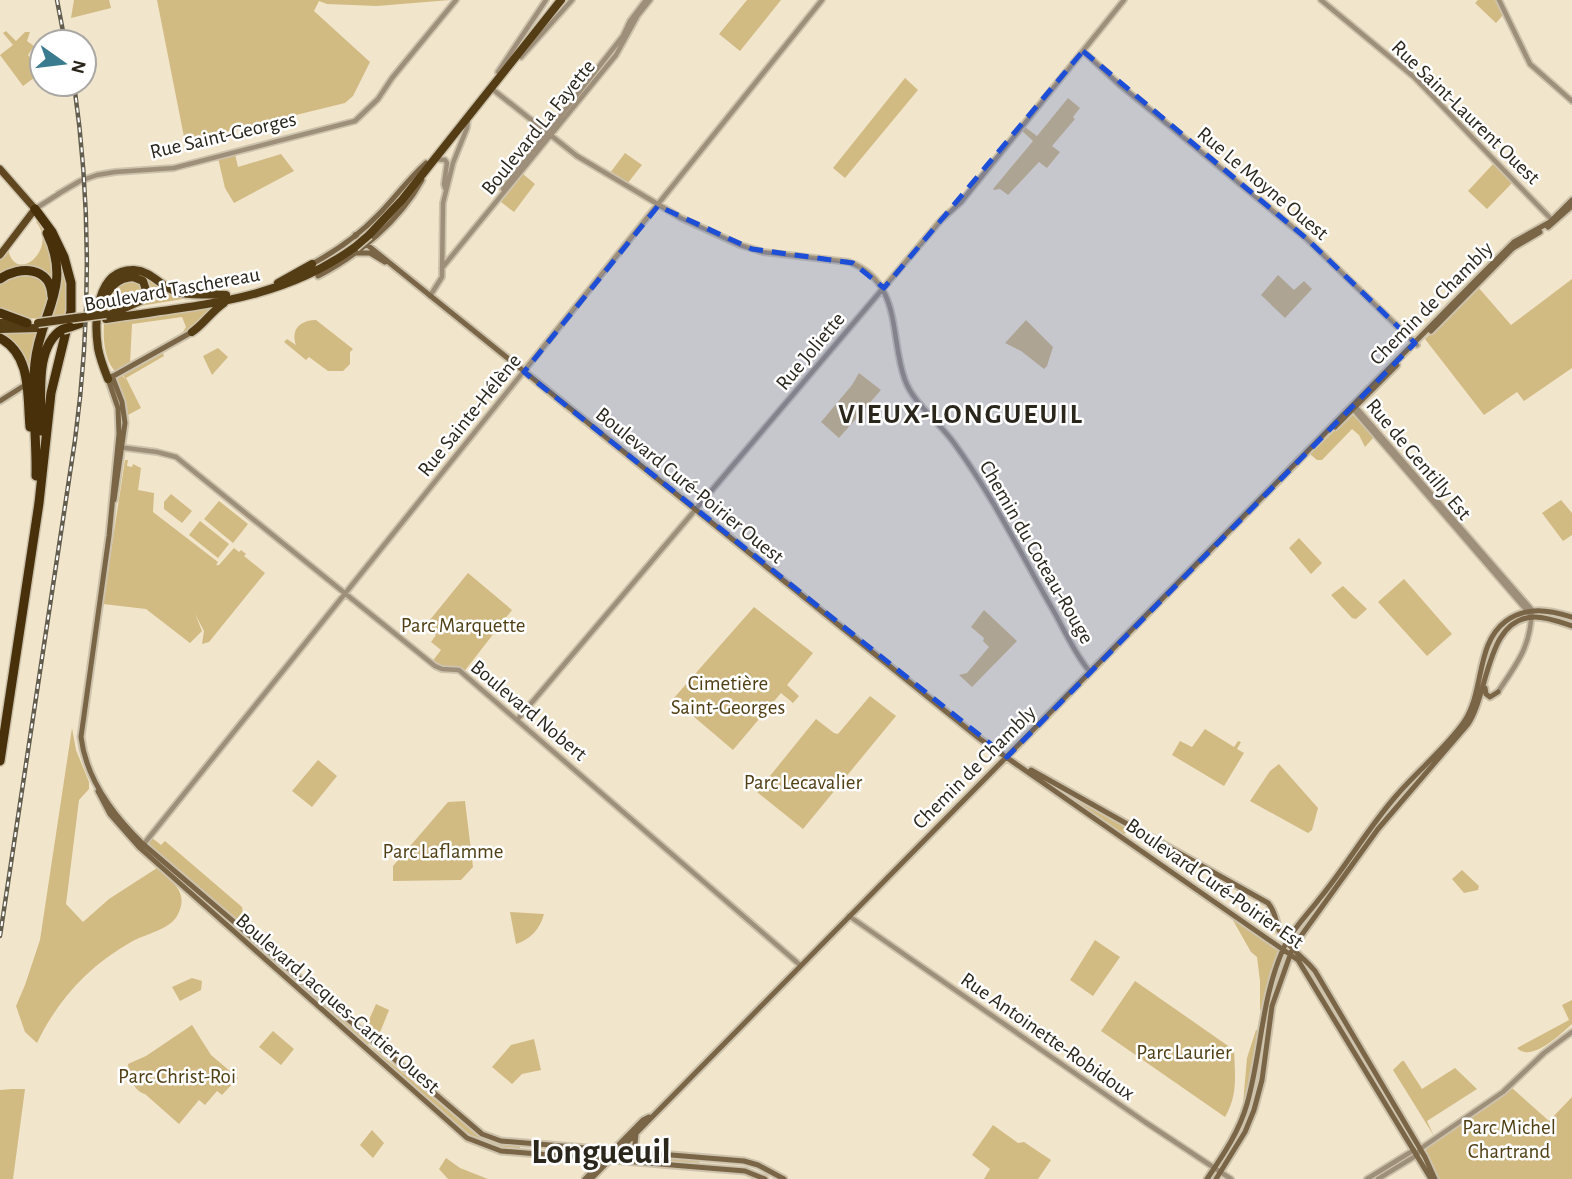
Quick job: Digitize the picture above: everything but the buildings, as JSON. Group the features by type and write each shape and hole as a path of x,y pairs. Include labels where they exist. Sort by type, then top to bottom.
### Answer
{"highway":[{"name":"Boulevard Taschereau","path":"0,323 46,323 226,298 281,284 326,266 367,236 394,210 558,1"},
{"name":"Boulevard Taschereau","path":"430,163 491,89 502,70"},
{"path":"33,209 47,233 56,259 56,291 37,347 34,366 39,474"},
{"path":"0,761 51,390 69,325 72,299 62,249 33,209"},
{"path":"281,284 312,264"},
{"path":"0,279 23,270 32,270 43,275 51,289 48,315"},
{"path":"110,378 98,349 97,326 100,295 114,276 136,270 150,275 169,289 226,298"},
{"path":"281,284 318,276"},
{"path":"108,315 142,300 146,289 142,281 133,277 120,280 111,287 105,298 102,342 110,378"},
{"path":"192,332 226,298"},
{"path":"0,313 27,323"},
{"name":"Boulevard Taschereau","path":"0,329 81,323 108,315"},
{"path":"0,726 39,474 43,359 49,341 63,329 81,323"},
{"path":"0,338 13,347 22,360 39,474"},
{"path":"22,387 27,403"}],"main road":[{"path":"0,169 33,209"},
{"name":"Chemin de Chambly","path":"1554,221 1572,200"},
{"name":"Chemin de Chambly","path":"585,1179 602,1161 638,1132 1454,305 1515,247 1572,206"},
{"name":"Rue Saint-Georges","path":"0,255 33,209"},
{"name":"Boulevard Curé-Poirier Ouest","path":"367,236 389,263 980,739 1007,757"},
{"path":"354,245 380,261 389,263"},
{"name":"Boulevard Taschereau","path":"312,264 354,245"},
{"name":"Boulevard Taschereau","path":"318,276 354,245"},
{"path":"110,378 192,332"},
{"name":"Boulevard Jacques-Cartier Ouest","path":"110,378 124,412 82,722 83,752 110,814 142,846 467,1138 501,1151 745,1171 765,1179"},
{"path":"0,401 22,387"},
{"path":"1207,1179 1235,1135 1247,1104 1256,1066 1265,1002 1283,948 1379,817 1464,723 1474,701 1492,636 1507,621 1531,613 1550,611 1572,617"},
{"path":"1216,1179 1245,1132 1254,1110 1262,1080 1272,1006 1292,950 1381,825 1468,724 1476,711 1499,638 1531,613 1572,625"},
{"path":"1485,683 1487,695 1492,697 1498,692"},
{"path":"1016,747 1016,759 1020,764"},
{"path":"1007,757 1268,904 1276,914 1281,934 1287,942"},
{"name":"Boulevard Curé-Poirier Est","path":"1007,757 1283,948 1292,950"},
{"name":"Boulevard Jacques-Cartier Ouest","path":"142,846 303,979 472,1128 501,1140 744,1161 758,1165 783,1179"},
{"name":"Boulevard Curé-Poirier Est","path":"1287,942 1315,971 1433,1179"},
{"name":"Chemin de Chambly","path":"615,1151 643,1120 649,1118"},
{"path":"638,1132 635,1144 646,1153"},
{"name":"Chemin de Chambly","path":"591,1179 602,1161"}],"street":[{"name":"Rue Saint-Georges","path":"33,209 81,180 103,174 162,170 350,123 363,115 378,99 456,0"},
{"name":"Boulevard Taschereau","path":"502,70 522,32 546,0"},
{"name":"Boulevard Taschereau","path":"502,70 541,36 572,0"},
{"name":"Boulevard La Fayette","path":"430,296 440,284 442,269 549,134 616,55 648,0"},
{"name":"Rue Sainte-Hélène","path":"142,846 822,0"},
{"name":"Rue Joliette","path":"517,720 942,220 961,202 1125,0"},
{"name":"Rue Saint-Laurent Ouest","path":"1321,0 1414,77 1554,221"},
{"path":"1499,0 1530,64 1572,101"},
{"name":"Rue Le Moyne Ouest","path":"1083,51 1120,85 1307,239 1416,344"},
{"path":"491,89 577,156 658,206 752,249 853,263 883,289"},
{"path":"442,269 442,215 446,189 468,118"},
{"path":"430,163 447,163 444,184 446,189"},
{"name":"Chemin du Coteau-Rouge","path":"883,289 889,300 908,387 954,442 988,492 1090,672"},
{"path":"897,341 904,342"},
{"name":"Rue de Gentilly Est","path":"1354,407 1531,613"},
{"name":"Boulevard Nobert","path":"120,447 176,457 435,666 459,670 800,965"},
{"path":"1498,692 1526,648 1532,630 1531,613"},
{"name":"Rue Antoinette-Robidoux","path":"849,916 1231,1179"},
{"path":"1378,1179 1503,1092 1540,1056 1572,1032"},
{"path":"1367,1179 1417,1151"}],"highlighted area":[{"path":"1083,51 1307,239 1415,343 1007,757 524,372 658,206 752,249 853,263 884,288"}],"green space":[{"path":"74,0 109,0 111,8 71,18"},
{"path":"157,0 450,0 377,6 327,4 319,1 314,11 370,62 353,96 345,103 185,142"},
{"path":"747,0 781,0 740,51 719,34"},
{"path":"1478,0 1498,0 1504,14 1496,23 1475,3"},
{"path":"6,31 16,41 28,32 28,82 23,86 0,55 13,45 3,33"},
{"path":"905,78 918,90 845,178 833,168"},
{"path":"1068,98 1080,108 1073,117 1075,119 1052,146 1060,152 1047,168 1039,162 1008,195 1000,189 994,190 1033,141 1022,131 1025,127 1037,136"},
{"path":"625,153 642,165 627,184 610,173"},
{"path":"235,154 238,167 281,154 294,171 234,203 225,188 218,158"},
{"path":"1494,163 1513,182 1487,209 1468,191"},
{"path":"523,174 535,184 514,212 501,202"},
{"path":"38,221 53,250 54,292 45,274 0,277 0,259 8,249 12,260 19,264 33,260 39,252 42,232 36,222"},
{"path":"47,228 65,265 69,315 50,318 58,289"},
{"path":"136,272 169,290 207,295 128,308 147,290 129,275"},
{"path":"33,273 47,283 49,298 43,319 11,317 0,310 0,283 6,278"},
{"path":"1278,275 1294,290 1304,281 1312,289 1285,318 1261,295"},
{"path":"128,279 142,282 144,295 124,306 105,310 109,292"},
{"path":"1572,279 1572,368 1524,401 1517,392 1484,415 1425,339 1478,287 1511,325"},
{"path":"220,304 181,335 186,327 182,317 132,324 130,364 116,372 109,362 104,342 104,323"},
{"path":"316,320 353,349 350,352 350,364 343,371 328,371 309,357 306,360 284,342 287,339 296,345 294,334 298,326"},
{"path":"1026,320 1053,347 1044,369 1021,351 1005,343"},
{"path":"39,330 31,382 26,370 0,337 0,332"},
{"path":"218,348 228,357 212,375 203,356"},
{"path":"162,351 164,356 126,378 141,408 126,416 117,378 122,374 125,380 123,373"},
{"path":"859,373 881,390 839,438 821,422"},
{"path":"1352,414 1374,437 1365,447 1359,435 1352,429 1322,460 1317,460 1310,454"},
{"path":"125,460 128,460 127,466 132,467 133,464 141,468 138,490 154,493 153,512 218,562 216,565 234,548 246,554 244,556 265,573 209,642 202,644 204,631 195,614 202,631 190,643 146,609 103,604"},
{"path":"171,494 192,511 182,523 164,509 164,502"},
{"path":"1561,500 1572,513 1572,535 1563,541 1542,513"},
{"path":"219,501 248,524 233,543 204,519"},
{"path":"200,521 229,544 218,558 189,535"},
{"path":"1299,538 1322,563 1311,574 1289,548"},
{"name":"Parc Marquette","path":"468,573 512,610 463,673 431,663 441,650 431,642 436,635 425,626"},
{"path":"1404,579 1452,634 1427,656 1378,602"},
{"path":"1343,586 1367,609 1356,619 1331,595"},
{"name":"Cimetière Saint-Georges","path":"754,607 813,653 787,685 799,696 793,703 781,693 733,750 673,699"},
{"path":"984,610 1017,641 972,687 959,675 967,673 989,647 983,641 984,638 971,627"},
{"name":"Parc Lecavalier","path":"870,696 896,716 803,829 757,792 816,719 838,734"},
{"path":"72,728 89,789 79,800 66,904 83,922 109,899 157,868 178,889 182,901 177,916 168,925 116,951 88,973 65,998 37,1043 25,1032 16,1006 40,940"},
{"path":"1205,729 1234,747 1238,741 1241,742 1237,749 1244,753 1224,786 1172,755 1180,741 1192,747"},
{"path":"1007,757 1130,825 1122,838"},
{"path":"318,760 337,776 312,807 292,791"},
{"path":"1279,764 1318,808 1312,830 1308,833 1250,801 1270,771"},
{"name":"Parc Laflamme","path":"465,801 473,867 461,880 393,881 393,866 448,802"},
{"path":"151,837 161,845 165,841 242,907 244,921 259,934 256,937 147,845"},
{"path":"1462,870 1479,886 1478,890 1464,893 1452,879"},
{"path":"510,912 544,914 534,933 516,944"},
{"path":"1230,915 1277,948 1279,953 1266,988 1262,1010 1257,957 1251,952"},
{"path":"1095,940 1120,957 1093,996 1070,980"},
{"path":"259,946 370,1041 368,1045 256,949"},
{"path":"192,978 202,981 201,990 180,1001 172,987"},
{"name":"Parc Laurier","path":"1135,981 1234,1050 1234,1093 1225,1117 1101,1031"},
{"path":"1572,1000 1572,1024 1561,1034 1538,1050 1523,1052 1517,1048 1569,1020 1562,1005"},
{"path":"376,1004 389,1010 381,1030 373,1040 360,1028 369,1020"},
{"name":"Parc Christ-Roi","path":"192,1025 211,1055 238,1078 222,1095 217,1091 205,1105 199,1100 179,1124 137,1090 128,1064 146,1056"},
{"path":"1256,1030 1259,1030 1246,1105 1243,1104 1247,1058"},
{"path":"273,1031 294,1049 281,1065 259,1047"},
{"path":"534,1039 541,1070 522,1074 512,1084 492,1067 511,1045"},
{"path":"373,1048 474,1132 496,1142 520,1145 520,1148 492,1146 472,1137 372,1051"},
{"path":"1402,1061 1422,1089 1455,1068 1477,1089 1427,1121 1434,1136 1393,1070"},
{"name":"Parc Michel Chartrand","path":"1512,1088 1549,1121 1572,1097 1572,1179 1438,1179 1424,1152 1433,1142"},
{"path":"25,1089 13,1179 0,1179 0,1090"},
{"path":"993,1125 1018,1143 1024,1142 1051,1160 1038,1179 984,1179 990,1169 972,1155"},
{"path":"372,1130 384,1143 373,1158 360,1145"},
{"path":"621,1154 700,1160 699,1163 621,1158"},
{"path":"446,1158 460,1168 488,1179 448,1179 439,1169"}],"railway":[{"path":"57,0 62,28"},
{"path":"0,936 75,440 84,351 86,218 76,98"}],"district":[{"name":"VIEUX-LONGUEUIL","path":"961,413"},
{"name":"Longueuil","path":"601,1151"}]}
